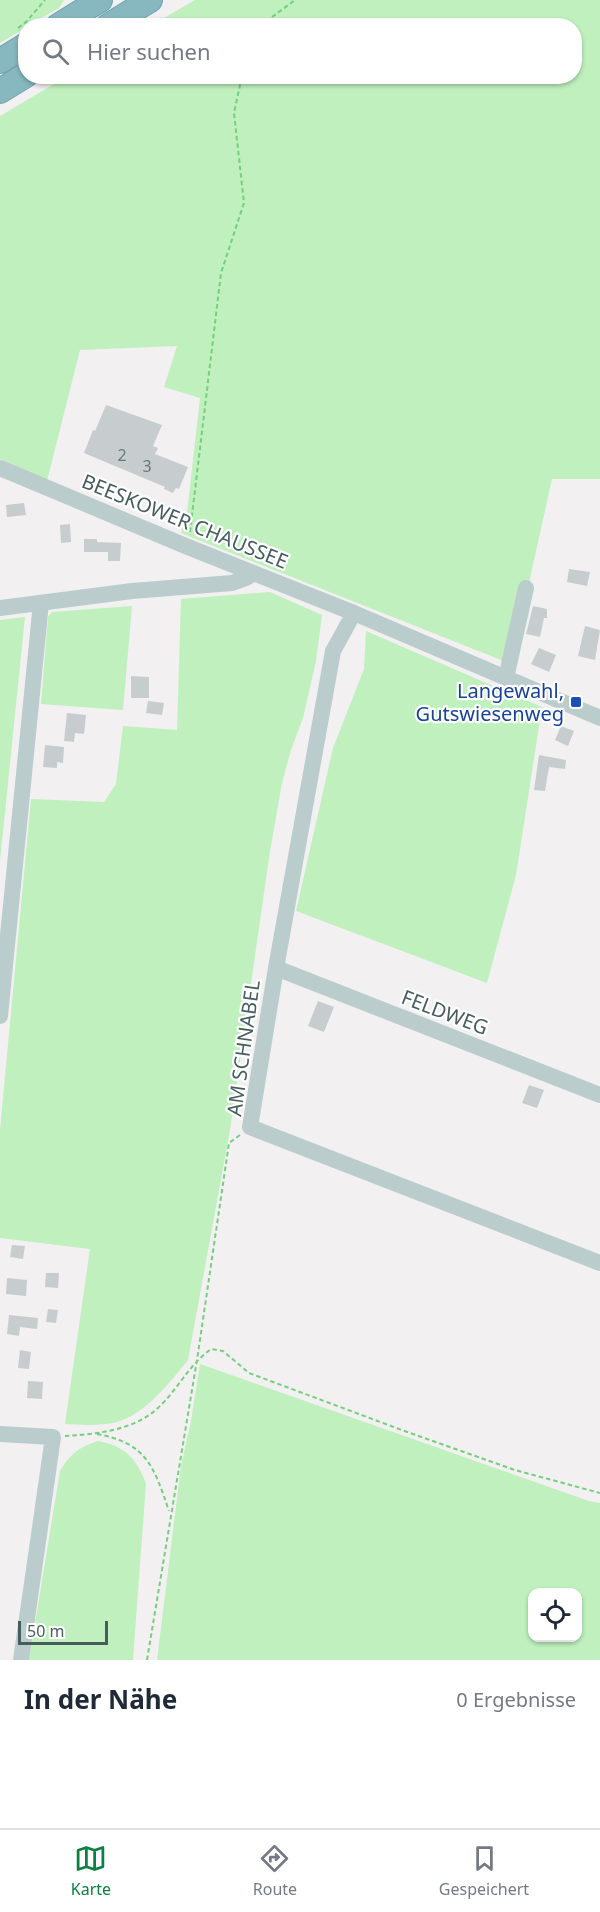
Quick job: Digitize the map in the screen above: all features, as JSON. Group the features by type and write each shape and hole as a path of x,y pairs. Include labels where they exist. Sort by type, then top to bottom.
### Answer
{"highway":[{"path":"71,18 100,0"},
{"path":"121,18 150,0"},
{"path":"0,61 18,41"},
{"path":"0,91 18,80"}],"street":[{"name":"BEESKOWER CHAUSSEE","path":"0,468 188,547 354,613 600,718"},
{"path":"0,608 132,591 232,583 254,573"},
{"path":"506,678 526,588"},
{"path":"0,1016 41,603"},
{"name":"AM SCHNABEL","path":"354,613 333,651 250,1127 600,1263"},
{"name":"FELDWEG","path":"276,968 600,1095"},
{"path":"0,1434 53,1437 21,1660"}],"path":[{"path":"29,18 45,0"},
{"path":"271,18 295,0"},
{"path":"188,547 221,273 244,203 234,113 240,84"},
{"path":"147,1660 229,1143 250,1127"},
{"path":"53,1437 94,1434 131,1425 160,1406 196,1360 211,1349 224,1351 249,1373 515,1470 600,1493"},
{"path":"94,1434 111,1437 128,1444 141,1453 158,1480 170,1513"}],"green space":[{"path":"0,0 64,0 59,8 41,18 18,18 18,32 0,43"},
{"path":"195,0 600,0 600,479 552,479 511,664 181,533 187,513 200,398 164,387 177,346 80,350 47,481 0,459 0,116 54,84 582,84 582,18 164,18"},
{"path":"270,592 322,615 316,661 303,718 282,783 230,1130 188,1360 157,1396 128,1418 105,1424 65,1424 90,1249 0,1238 0,1130 31,799 104,802 116,784 123,726 177,730 181,599"},
{"path":"132,606 123,710 41,704 48,617 52,612"},
{"path":"25,617 0,861 0,620"},
{"path":"366,631 542,707 516,875 487,983 296,911 333,748 364,669"},
{"path":"200,1364 600,1503 600,1660 157,1660 181,1466"},
{"path":"98,1441 115,1446 128,1454 134,1460 146,1483 133,1660 29,1660 60,1471 76,1452"}],"building":[{"path":"106,405 162,425 153,446 158,448 155,454 188,467 179,489 176,488 173,493 164,489 165,487 84,453"},
{"path":"24,503 26,515 7,517 6,505"},
{"path":"70,524 71,542 61,543 60,525"},
{"path":"84,539 121,543 120,561 108,561 108,552 84,552"},
{"path":"569,569 590,572 587,586 567,582"},
{"path":"533,606 547,609 547,618 544,618 540,637 526,634"},
{"path":"585,626 600,630 595,660 578,656"},
{"path":"539,648 556,655 549,672 531,664"},
{"path":"131,676 149,677 149,698 131,698"},
{"path":"148,701 164,703 162,715 146,713"},
{"path":"67,713 86,715 84,734 75,733 74,742 64,741"},
{"path":"561,726 574,731 568,746 555,740"},
{"path":"45,745 64,747 63,763 57,762 57,768 43,767"},
{"path":"539,755 566,760 565,769 549,767 545,791 534,790"},
{"path":"318,1001 334,1007 324,1032 308,1026"},
{"path":"529,1085 544,1090 537,1108 522,1103"},
{"path":"12,1245 25,1246 23,1259 10,1257"},
{"path":"46,1273 59,1273 58,1288 45,1287"},
{"path":"7,1278 27,1280 26,1296 6,1294"},
{"path":"48,1309 58,1310 56,1323 46,1322"},
{"path":"9,1315 38,1318 37,1329 20,1327 19,1336 7,1334"},
{"path":"20,1350 31,1352 29,1369 18,1368"},
{"path":"28,1381 43,1382 42,1399 27,1398"}],"place":[{"name":"Langewahl, Gutswiesenweg","path":"576,702"}]}
